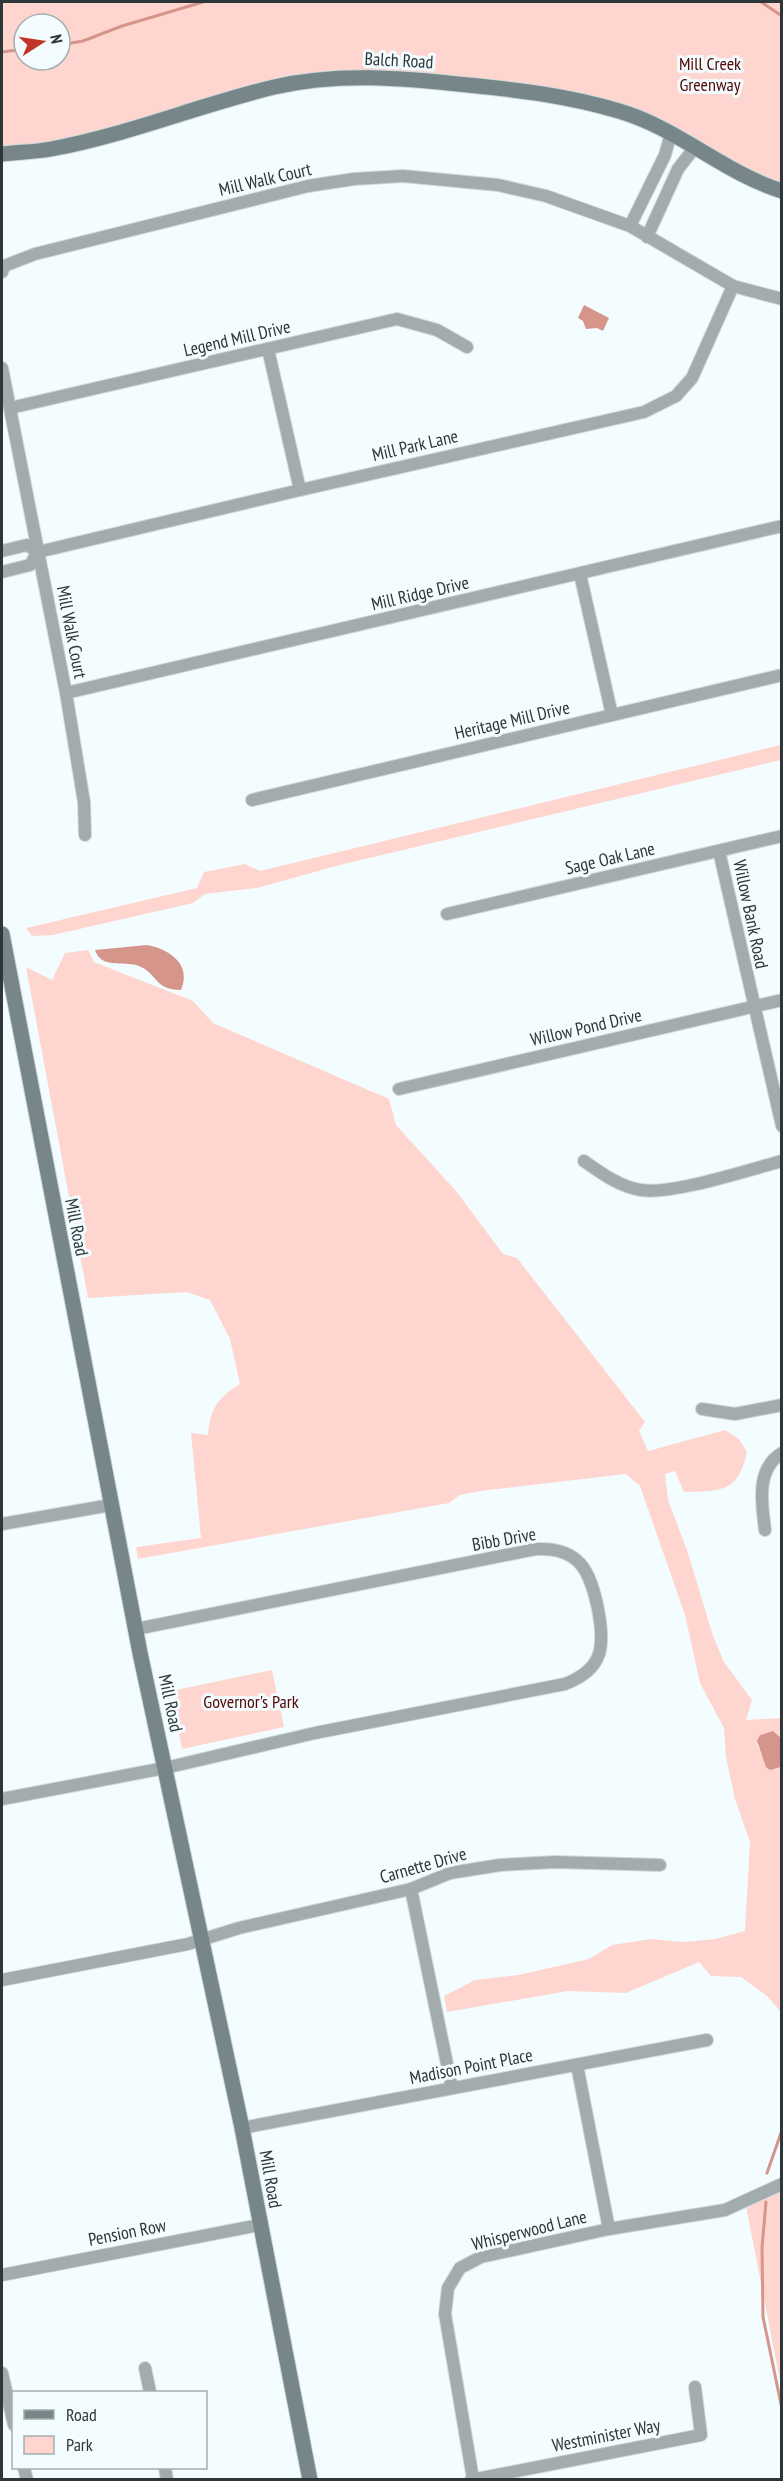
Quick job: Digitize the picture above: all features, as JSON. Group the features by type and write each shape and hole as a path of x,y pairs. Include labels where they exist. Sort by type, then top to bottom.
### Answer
{"street":[{"name":"Balch Road","path":"2,154 51,149 274,87 321,79 359,77 429,81 542,93 621,111 671,133 717,161 782,191"},
{"path":"671,133 665,155 630,226 733,285 782,299"},
{"path":"647,237 678,169 695,147"},
{"name":"Mill Walk Court","path":"2,272 4,266 35,254 308,186 354,179 403,176 498,185 546,196 630,226"},
{"name":"Mill Park Lane","path":"2,572 30,565 38,552 644,412 676,396 692,378 733,285"},
{"name":"Legend Mill Drive","path":"10,408 397,319 437,330 467,347"},
{"path":"268,349 300,490"},
{"name":"Mill Walk Court","path":"2,368 66,693 84,802 85,835"},
{"name":"Mill Ridge Drive","path":"66,693 782,526"},
{"name":"Mill Park Lane","path":"2,551 27,545 38,552"},
{"path":"580,574 612,715"},
{"name":"Heritage Mill Drive","path":"252,800 782,675"},
{"name":"Sage Oak Lane","path":"447,914 782,836"},
{"name":"Willow Bank Road","path":"719,851 782,1126"},
{"name":"Mill Road","path":"2,934 111,1505 242,2128 310,2480"},
{"name":"Willow Pond Drive","path":"399,1089 782,1000"},
{"path":"584,1161 614,1181 640,1190 664,1191 782,1161"},
{"path":"702,1409 735,1414 782,1405"},
{"path":"765,1530 761,1499 762,1482 768,1468 782,1453"},
{"path":"2,1524 111,1505"},
{"name":"Bibb Drive","path":"2,1799 165,1768 315,1733 565,1684 583,1677 596,1662 603,1634 592,1584 582,1564 571,1555 554,1549 536,1550 136,1629"},
{"name":"Carnette Drive","path":"2,1980 201,1940 239,1928 411,1889 450,1873 500,1865 555,1862 632,1867 660,1865"},
{"path":"411,1889 452,2088"},
{"name":"Madison Point Place","path":"242,2128 707,2040"},
{"path":"577,2065 609,2229"},
{"name":"Whisperwood Lane","path":"472,2479 445,2314 448,2288 460,2268 481,2257 609,2229 725,2210 782,2184"},
{"name":"Pension Row","path":"2,2275 259,2225"},
{"path":"145,2368 150,2391"},
{"path":"2,2373 12,2416"},
{"name":"Westminister Way","path":"472,2479 701,2435 695,2387"}],"green space":[{"name":"Mill Creek Greenway","path":"2,2 781,2 781,191 621,111 359,77 2,154"},
{"path":"781,745 781,760 340,865 257,888 205,894 193,903 53,935 32,936 26,928 197,888 204,872 245,864 260,871"},
{"path":"88,950 94,962 193,1001 213,1023 389,1099 396,1125 456,1191 503,1254 517,1258 645,1422 639,1431 648,1451 725,1430 739,1439 747,1452 739,1475 726,1487 718,1490 684,1492 675,1471 665,1474 668,1500 687,1550 713,1636 724,1662 752,1700 746,1720 781,1718 781,1738 773,1731 760,1735 757,1745 764,1760 776,1769 781,1767 781,2012 767,1996 741,1977 711,1976 699,1962 626,1993 568,1991 447,2012 444,1996 475,1980 518,1975 589,1959 612,1945 651,1939 684,1942 715,1939 745,1931 750,1842 735,1799 726,1757 724,1728 700,1683 685,1615 640,1486 626,1474 480,1491 460,1495 449,1503 138,1559 136,1547 201,1538 191,1433 208,1435 216,1405 240,1384 230,1339 210,1300 186,1292 88,1298 26,967 52,980 65,953"},
{"name":"Governor's Park","path":"272,1670 284,1727 182,1749 171,1691"},
{"path":"781,2190 781,2386 746,2206"}],"shaded area":[{"path":"584,305 609,318 603,331 597,328 586,329 583,321 578,318"},
{"path":"147,945 164,950 177,960 184,973 181,990 166,988 141,967 103,960 95,950"},
{"path":"773,1731 781,1738 781,1767 770,1770 766,1767 757,1741 760,1735"}],"waterway":[{"path":"72,43 203,2"},
{"path":"761,2 782,16"},
{"path":"2,52 12,51"},
{"path":"767,2173 782,2130"},
{"path":"766,2202 762,2248 763,2317 782,2409"}]}
